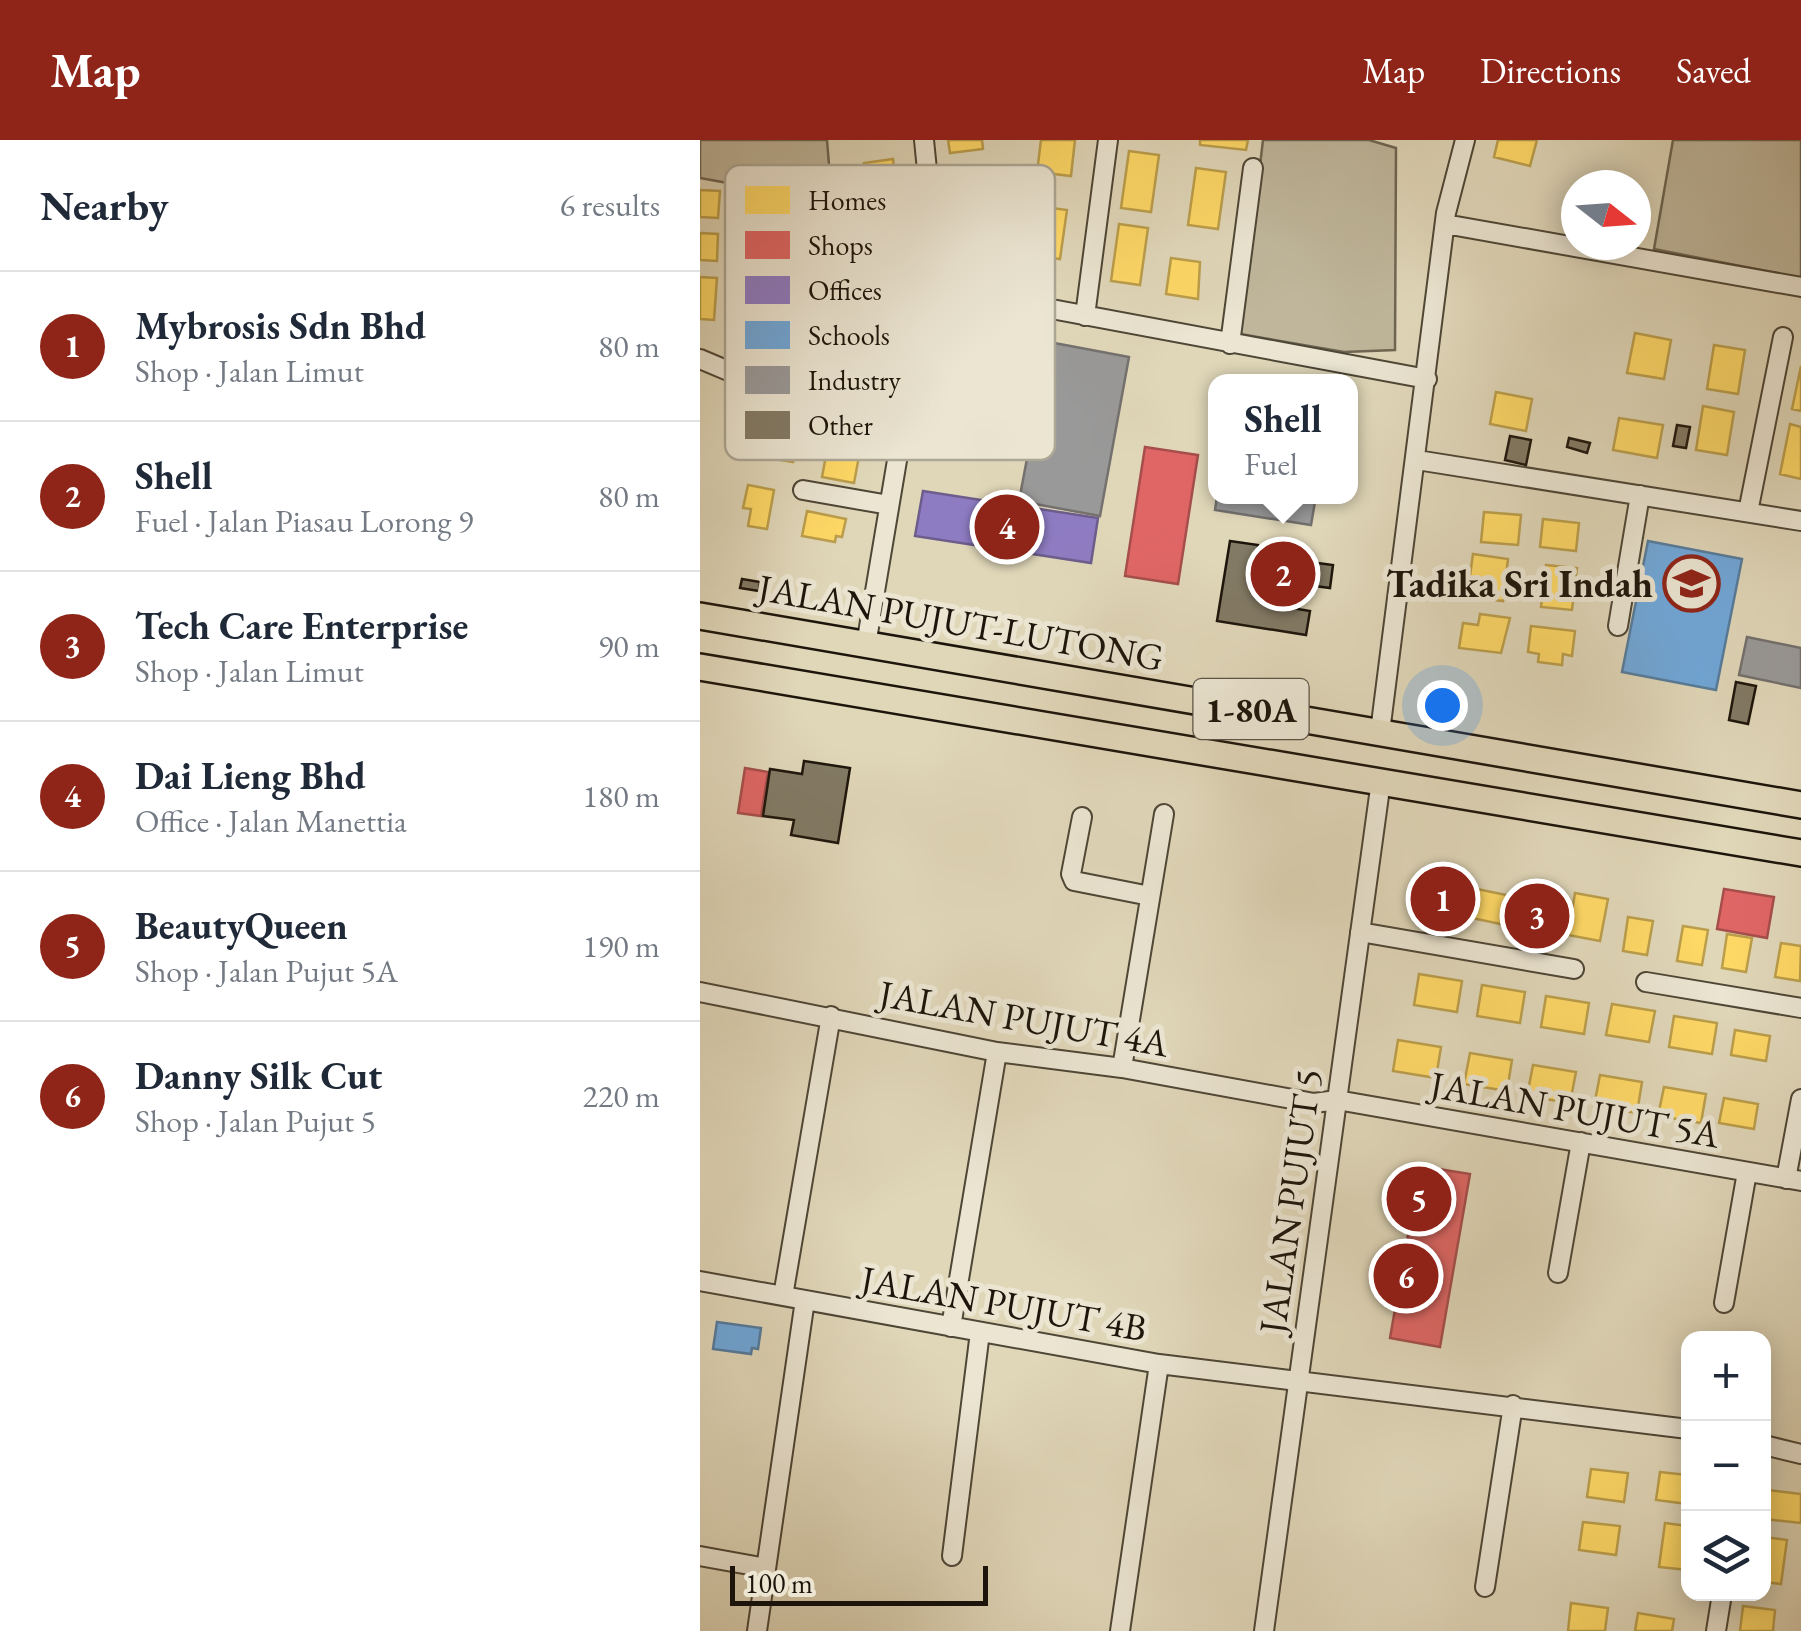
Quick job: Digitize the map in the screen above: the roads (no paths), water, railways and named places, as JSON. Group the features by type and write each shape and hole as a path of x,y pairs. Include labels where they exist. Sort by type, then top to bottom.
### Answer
{"highway":[{"name":"JALAN PUJUT-LUTONG","path":"700,616 1801,805"},
{"path":"700,666 1801,853"}],"street":[{"path":"924,140 926,165"},
{"path":"1085,316 1108,140"},
{"path":"1380,732 1444,224 1465,140"},
{"path":"1230,344 1253,168"},
{"path":"1444,224 1801,287"},
{"path":"1055,310 1427,379"},
{"path":"1748,512 1783,337"},
{"path":"700,359 725,370"},
{"path":"866,645 896,460"},
{"path":"1417,460 1801,521"},
{"path":"803,490 889,505"},
{"path":"1618,626 1640,495"},
{"name":"JALAN PUJUT 5","path":"1264,1631 1381,780"},
{"path":"1122,1068 1164,814"},
{"path":"1082,817 1074,881 1150,896"},
{"path":"1360,932 1574,969"},
{"path":"1646,982 1801,1008"},
{"name":"JALAN PUJUT 4A","path":"700,992 998,1052 1122,1068 1314,1103 1337,1100"},
{"path":"783,1296 831,1016"},
{"path":"951,1326 998,1052"},
{"path":"1794,1180 1801,1099"},
{"name":"JALAN PUJUT 5A","path":"1337,1100 1794,1180"},
{"path":"1558,1273 1581,1142"},
{"path":"1724,1302 1747,1172"},
{"name":"JALAN PUJUT 4B","path":"700,1281 1160,1364 1681,1429"},
{"path":"757,1631 805,1300"},
{"path":"952,1556 980,1332"},
{"path":"1120,1631 1160,1364"},
{"path":"1486,1587 1513,1406"},
{"path":"1771,1448 1801,1454"},
{"path":"700,1556 766,1568"},
{"path":"1716,1631 1721,1601"}],"place":[{"name":"Dai Lieng Bhd","path":"1007,527"},
{"name":"Shell","path":"1283,574"},
{"name":"Tadika Sri Indah","path":"1692,583"},
{"name":"Mybrosis Sdn Bhd","path":"1443,899"},
{"name":"Tech Care Enterprise","path":"1537,916"},
{"name":"BeautyQueen","path":"1419,1199"},
{"name":"Danny Silk Cut","path":"1406,1276"}]}
